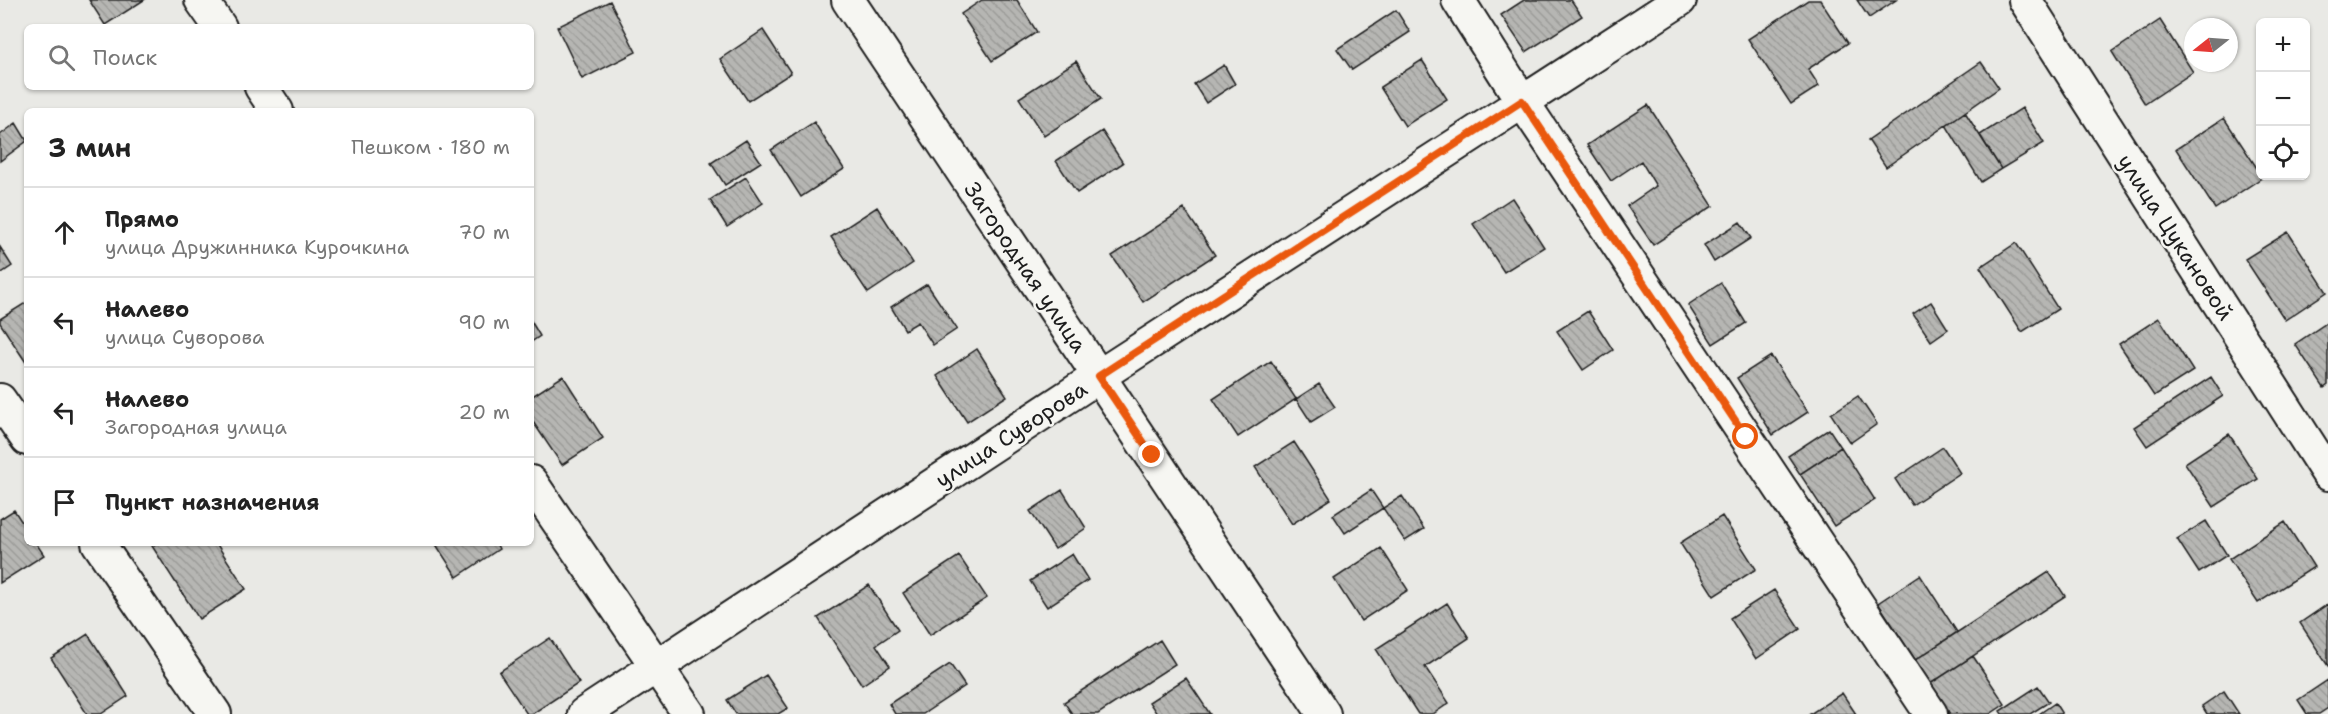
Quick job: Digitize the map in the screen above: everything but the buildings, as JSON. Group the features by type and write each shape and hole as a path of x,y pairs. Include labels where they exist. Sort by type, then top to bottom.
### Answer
{"street":[{"path":"201,0 218,24"},
{"name":"Загородная улица","path":"848,0 1324,714"},
{"path":"1458,0 1522,101 1931,714"},
{"name":"улица Суворова","path":"584,714 1099,376 1680,0"},
{"name":"улица Цукановой","path":"2025,0 2328,474"},
{"path":"263,90 275,108"},
{"path":"0,399 24,435"},
{"path":"534,486 689,714"},
{"path":"100,546 215,714"}],"route":[{"path":"1152,455 1099,376 1522,101 1746,437"}]}
